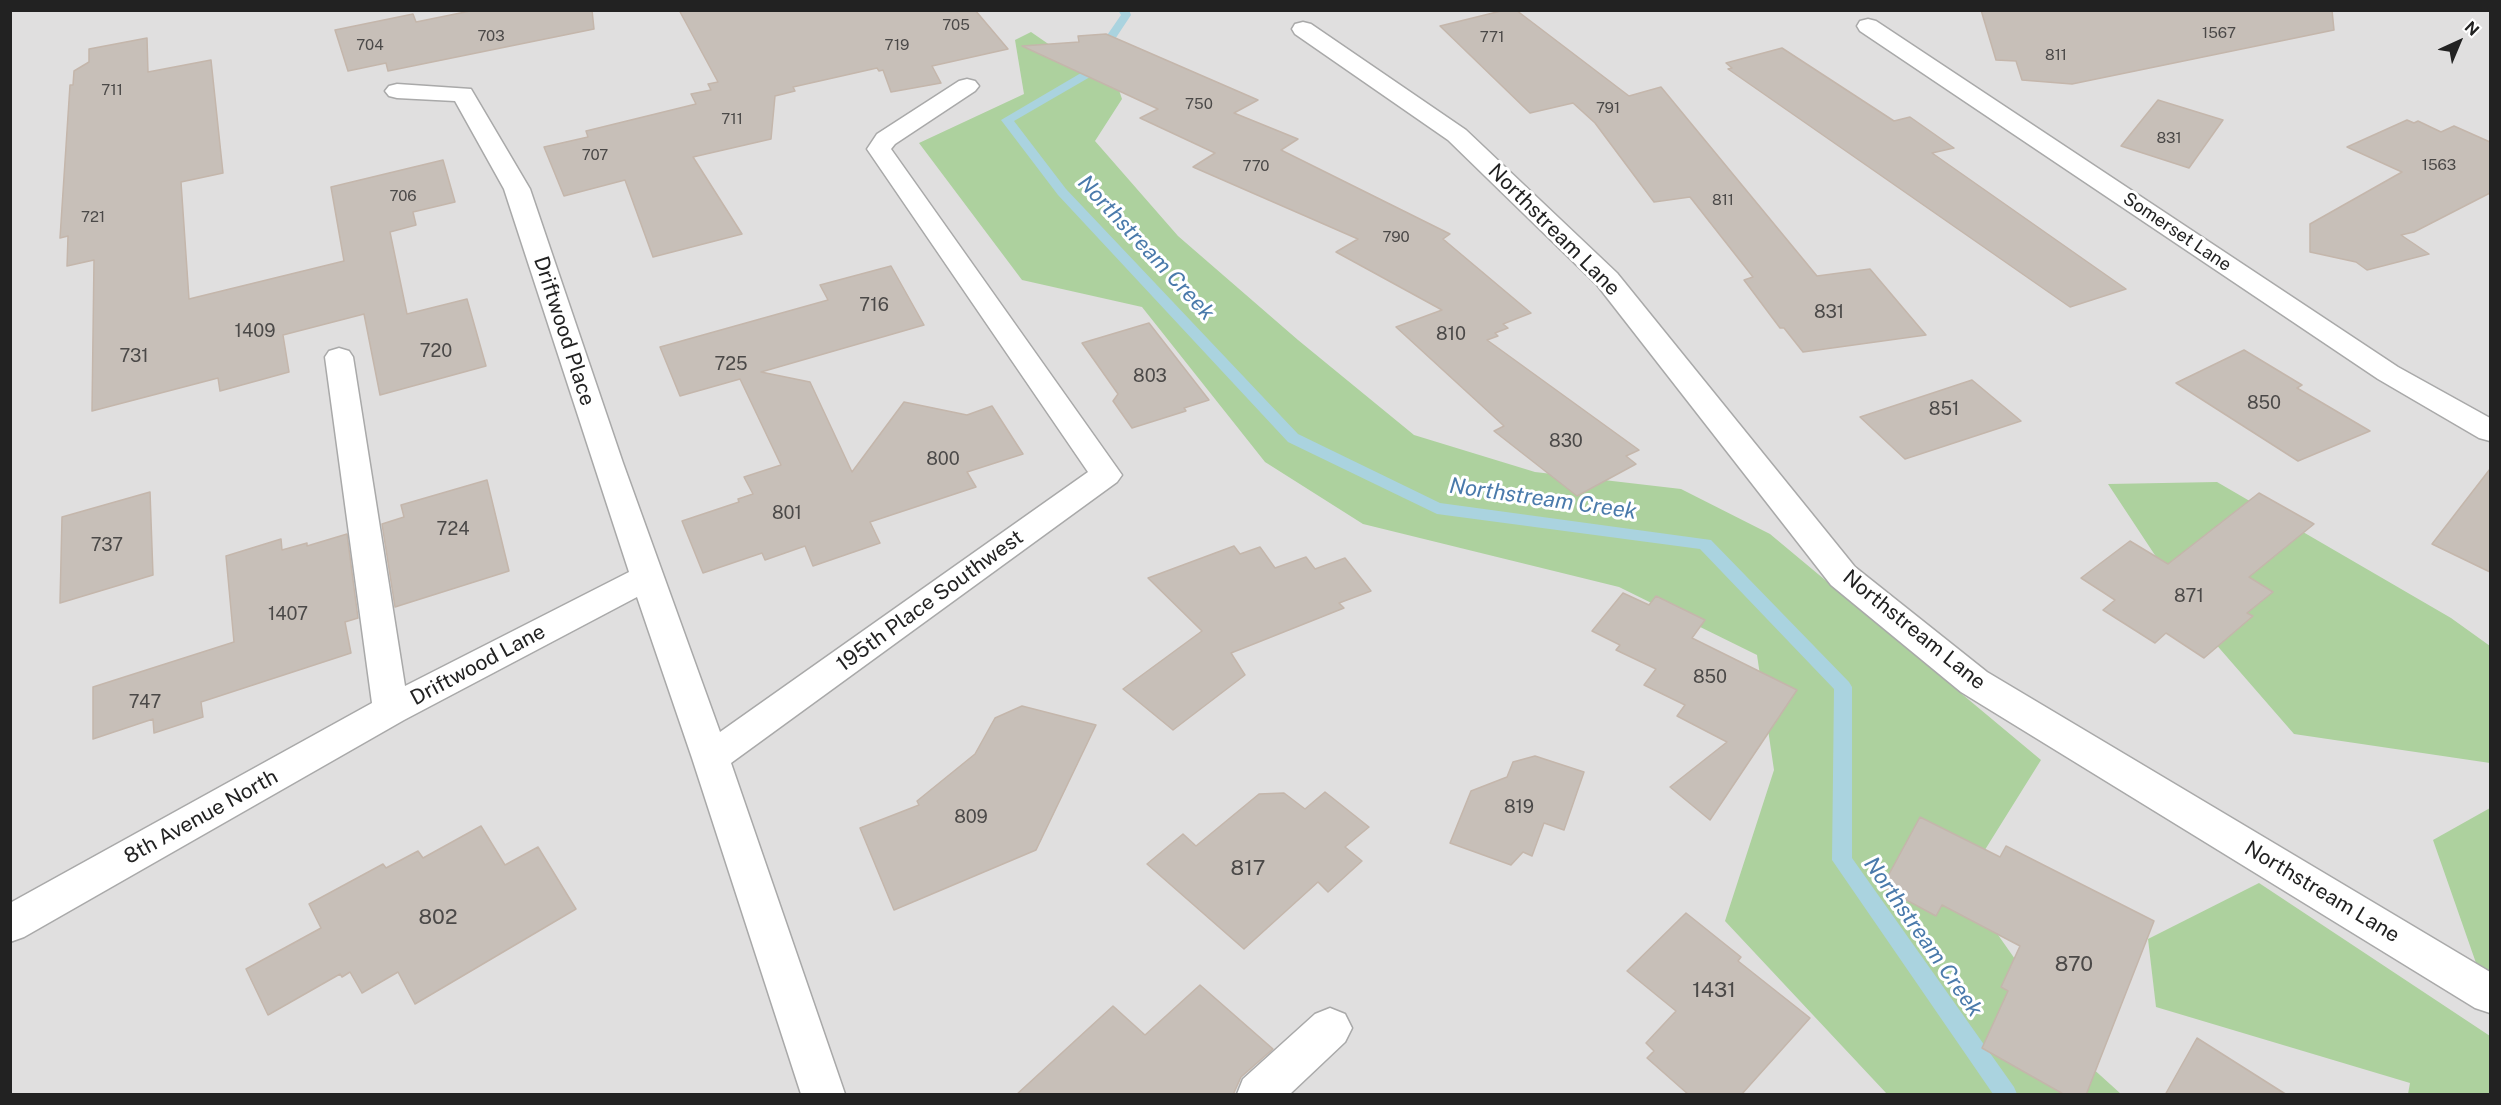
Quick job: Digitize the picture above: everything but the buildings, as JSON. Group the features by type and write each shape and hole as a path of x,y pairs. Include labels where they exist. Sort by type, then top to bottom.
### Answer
{"street":[{"name":"Somerset Lane","path":"1868,26 2388,373 2490,430"},
{"name":"Northstream Lane","path":"1303,29 1457,135 1607,279 1843,576 1974,682 2490,994"},
{"name":"195th Place Southwest","path":"711,758 1106,475 879,149 886,139 967,86"},
{"name":"Driftwood Place","path":"397,91 463,94 517,189 646,577"},
{"name":"Driftwood Lane","path":"339,357 391,710 646,577"},
{"path":"646,577 711,758 823,1095"},
{"name":"8th Avenue North","path":"10,924 391,710"},
{"path":"1259,1095 1330,1028"}],"shaded area":[{"path":"11,11 2490,11 2490,1094 11,1094"}],"green space":[{"path":"1031,32 1073,61 1112,69 1122,99 1095,141 1178,236 1298,340 1414,435 1535,472 1681,489 1770,534 2041,760 1963,885 2090,1066 2121,1094 1887,1094 1725,921 1774,770 1757,655 1619,587 1363,524 1265,462 1142,307 1022,280 919,143 1024,94 1015,40"},
{"path":"2217,482 2451,618 2490,646 2490,763 2294,734 2207,634 2108,484"},
{"path":"2490,808 2490,1003 2433,840"},
{"path":"2259,883 2490,1036 2490,1094 2408,1094 2410,1083 2156,1007 2148,939"}],"waterway":[{"name":"Northstream Creek","path":"1123,10 1126,15 1086,75 1007,120 1062,192 1293,438 1437,508 1705,544 1843,687 1842,860 2006,1094"}]}
